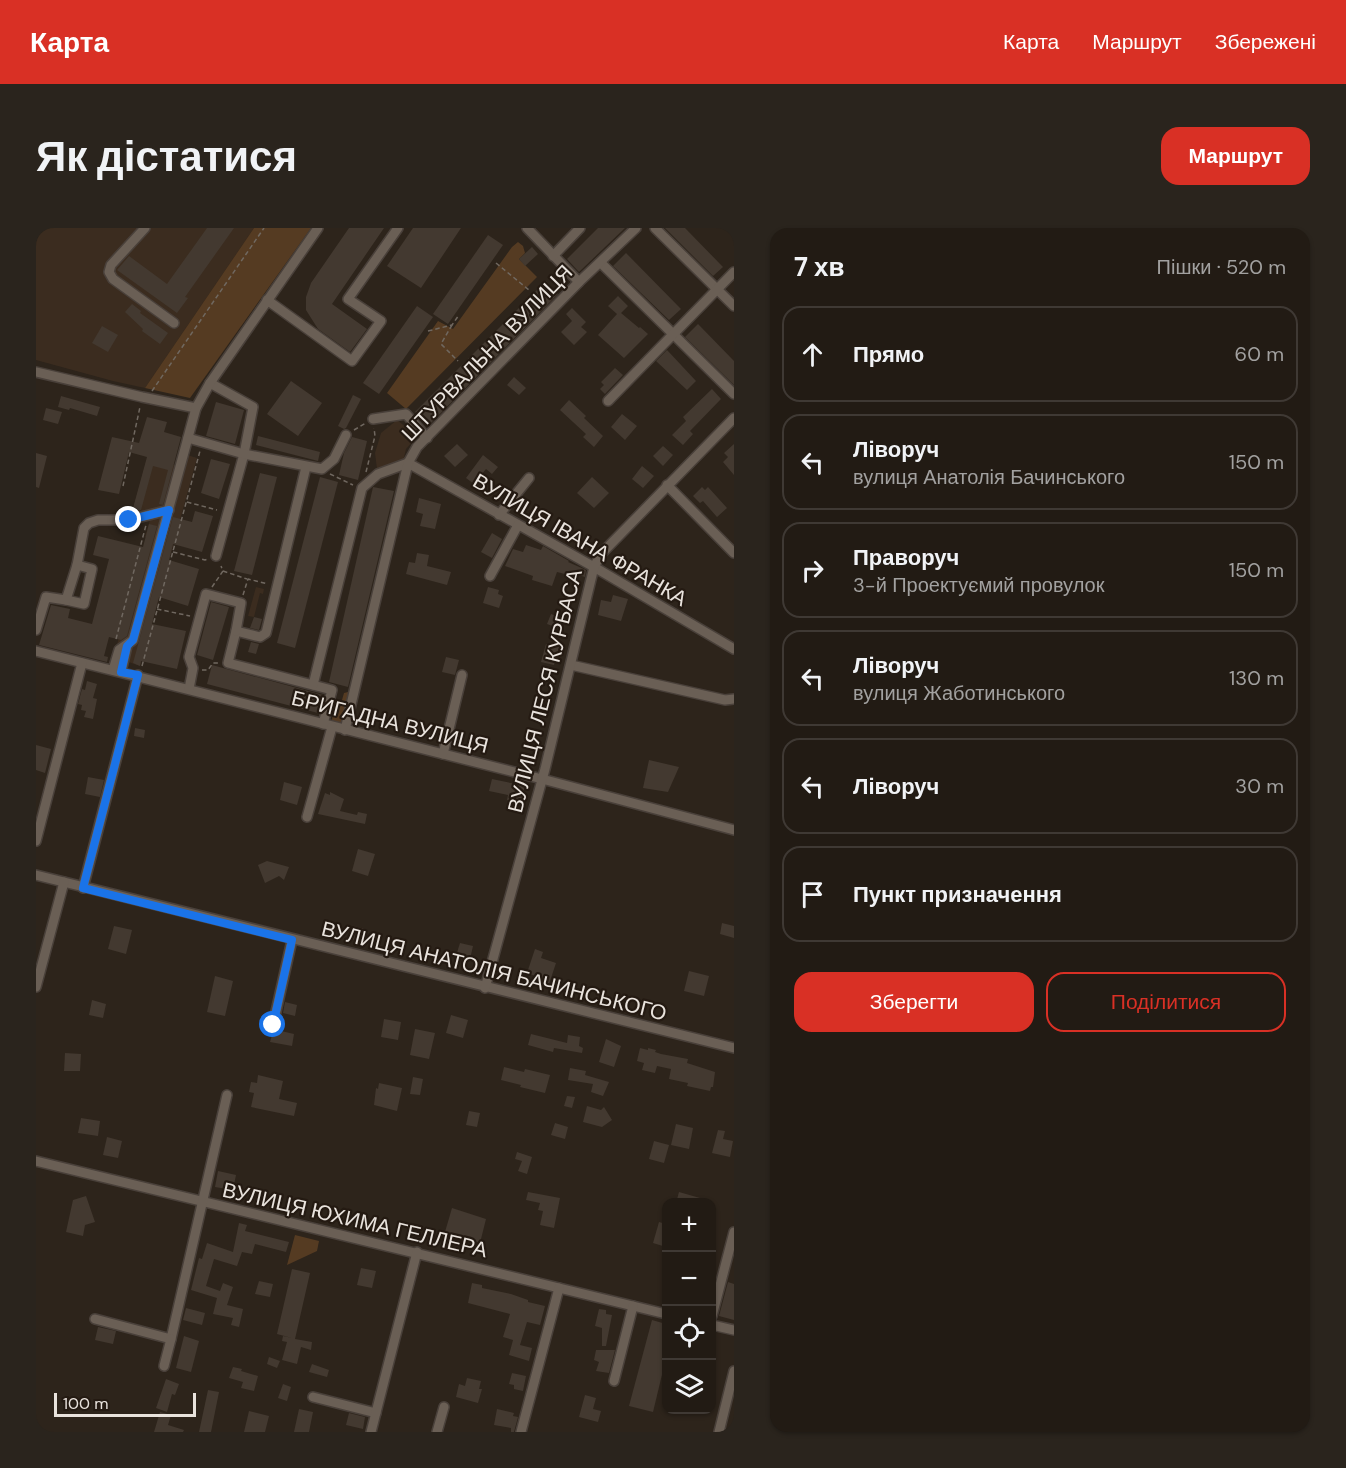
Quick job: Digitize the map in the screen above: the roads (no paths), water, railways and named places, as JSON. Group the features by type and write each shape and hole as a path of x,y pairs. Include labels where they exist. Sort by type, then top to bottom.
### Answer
{"street":[{"path":"145,228 111,265 109,272 112,279 174,323"},
{"path":"117,671 119,650 133,640 196,408 210,383 318,228"},
{"path":"267,300 352,361 381,321 348,299 398,228"},
{"path":"527,228 579,282"},
{"path":"553,256 580,228"},
{"name":"ШТУРВАЛЬНА ВУЛИЦЯ","path":"345,730 408,463 417,447 579,282 636,228"},
{"path":"655,228 734,306"},
{"path":"601,263 734,394"},
{"path":"608,401 734,272"},
{"path":"36,372 196,408"},
{"path":"210,383 253,407 244,454 216,556"},
{"path":"373,419 405,414 427,438"},
{"name":"ВУЛИЦЯ ЛЕСЯ КУРБАСА","path":"485,988 542,779 594,567 601,554 734,418"},
{"path":"188,438 244,454 322,469 334,459 346,435"},
{"path":"313,685 362,488 378,474 408,463"},
{"name":"ВУЛИЦЯ ІВАНА ФРАНКА","path":"408,463 594,567 734,649"},
{"path":"236,631 260,637 267,633 306,467"},
{"path":"499,515 529,478"},
{"path":"667,485 734,553"},
{"path":"66,600 77,565 84,528 89,523 98,520 129,520 169,510"},
{"path":"490,576 518,525"},
{"path":"36,630 46,597 84,604 92,569 77,565"},
{"path":"189,689 194,668 189,657 206,594 241,603 228,663 332,690 328,726 307,817"},
{"name":"БРИГАДНА ВУЛИЦЯ","path":"36,651 734,830"},
{"path":"36,841 82,663"},
{"path":"571,665 725,700 734,699"},
{"path":"443,754 462,675"},
{"path":"83,888 138,676"},
{"name":"ВУЛИЦЯ АНАТОЛІЯ БАЧИНСЬКОГО","path":"36,875 734,1048"},
{"path":"36,987 64,882"},
{"path":"273,1025 292,940"},
{"path":"164,1366 227,1095"},
{"name":"ВУЛИЦЯ ЮХИМА ГЕЛЛЕРА","path":"36,1161 662,1313"},
{"path":"714,1306 734,1232"},
{"path":"371,1432 417,1252"},
{"path":"521,1432 559,1288"},
{"path":"614,1381 633,1306"},
{"path":"95,1319 171,1339"},
{"path":"716,1326 734,1330"},
{"path":"718,1432 734,1371"},
{"path":"313,1397 376,1413"},
{"path":"437,1432 444,1407"}]}
